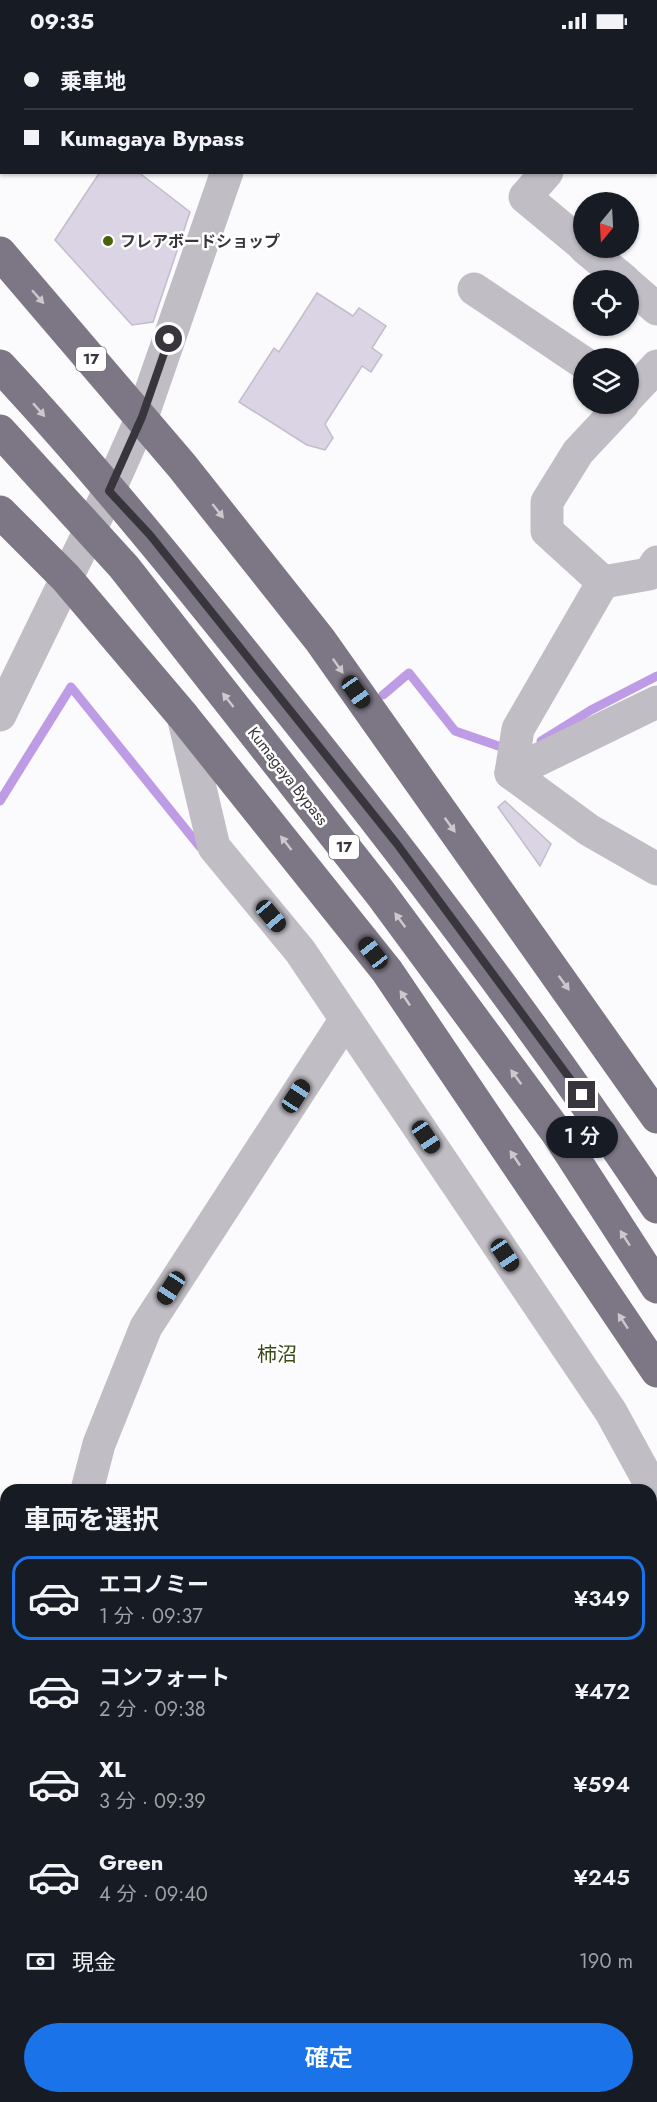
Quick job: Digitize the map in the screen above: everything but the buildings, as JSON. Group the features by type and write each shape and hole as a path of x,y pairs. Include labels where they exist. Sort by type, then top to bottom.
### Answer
{"highway":[{"name":"17","path":"0,253 142,417 320,640 657,1117"},
{"name":"17","path":"0,366 150,535 397,844 569,1077 657,1207"},
{"name":"Kumagaya Bypass","path":"0,431 124,567 381,894 558,1134 657,1287"},
{"name":"17","path":"0,512 66,578 183,716 387,971 657,1371"}],"street":[{"path":"0,715 109,491 142,417 226,174"},
{"path":"545,174 525,197 573,238"},
{"path":"597,258 612,270"},
{"path":"474,289 573,356"},
{"path":"639,293 657,309"},
{"path":"639,385 657,366"},
{"path":"603,582 547,531 547,502 578,452 613,414"},
{"path":"603,582 649,574 657,562"},
{"path":"511,771 518,729 603,582"},
{"path":"511,771 657,702"},
{"path":"183,716 214,847 300,951 611,1412 650,1484"},
{"path":"511,771 589,830 657,869"},
{"path":"89,1484 99,1444 146,1327 346,1019"}],"waterway":[{"path":"383,695 409,673 455,731 510,750"},
{"path":"541,741 591,710 657,676"},
{"path":"0,801 71,687 200,847"}],"place":[{"name":"フレアボードショップ","path":"108,241"}],"district":[{"name":"柿沼","path":"277,1354"}],"route":[{"path":"169,339 142,417 109,491 150,535 397,844 582,1095"}]}
